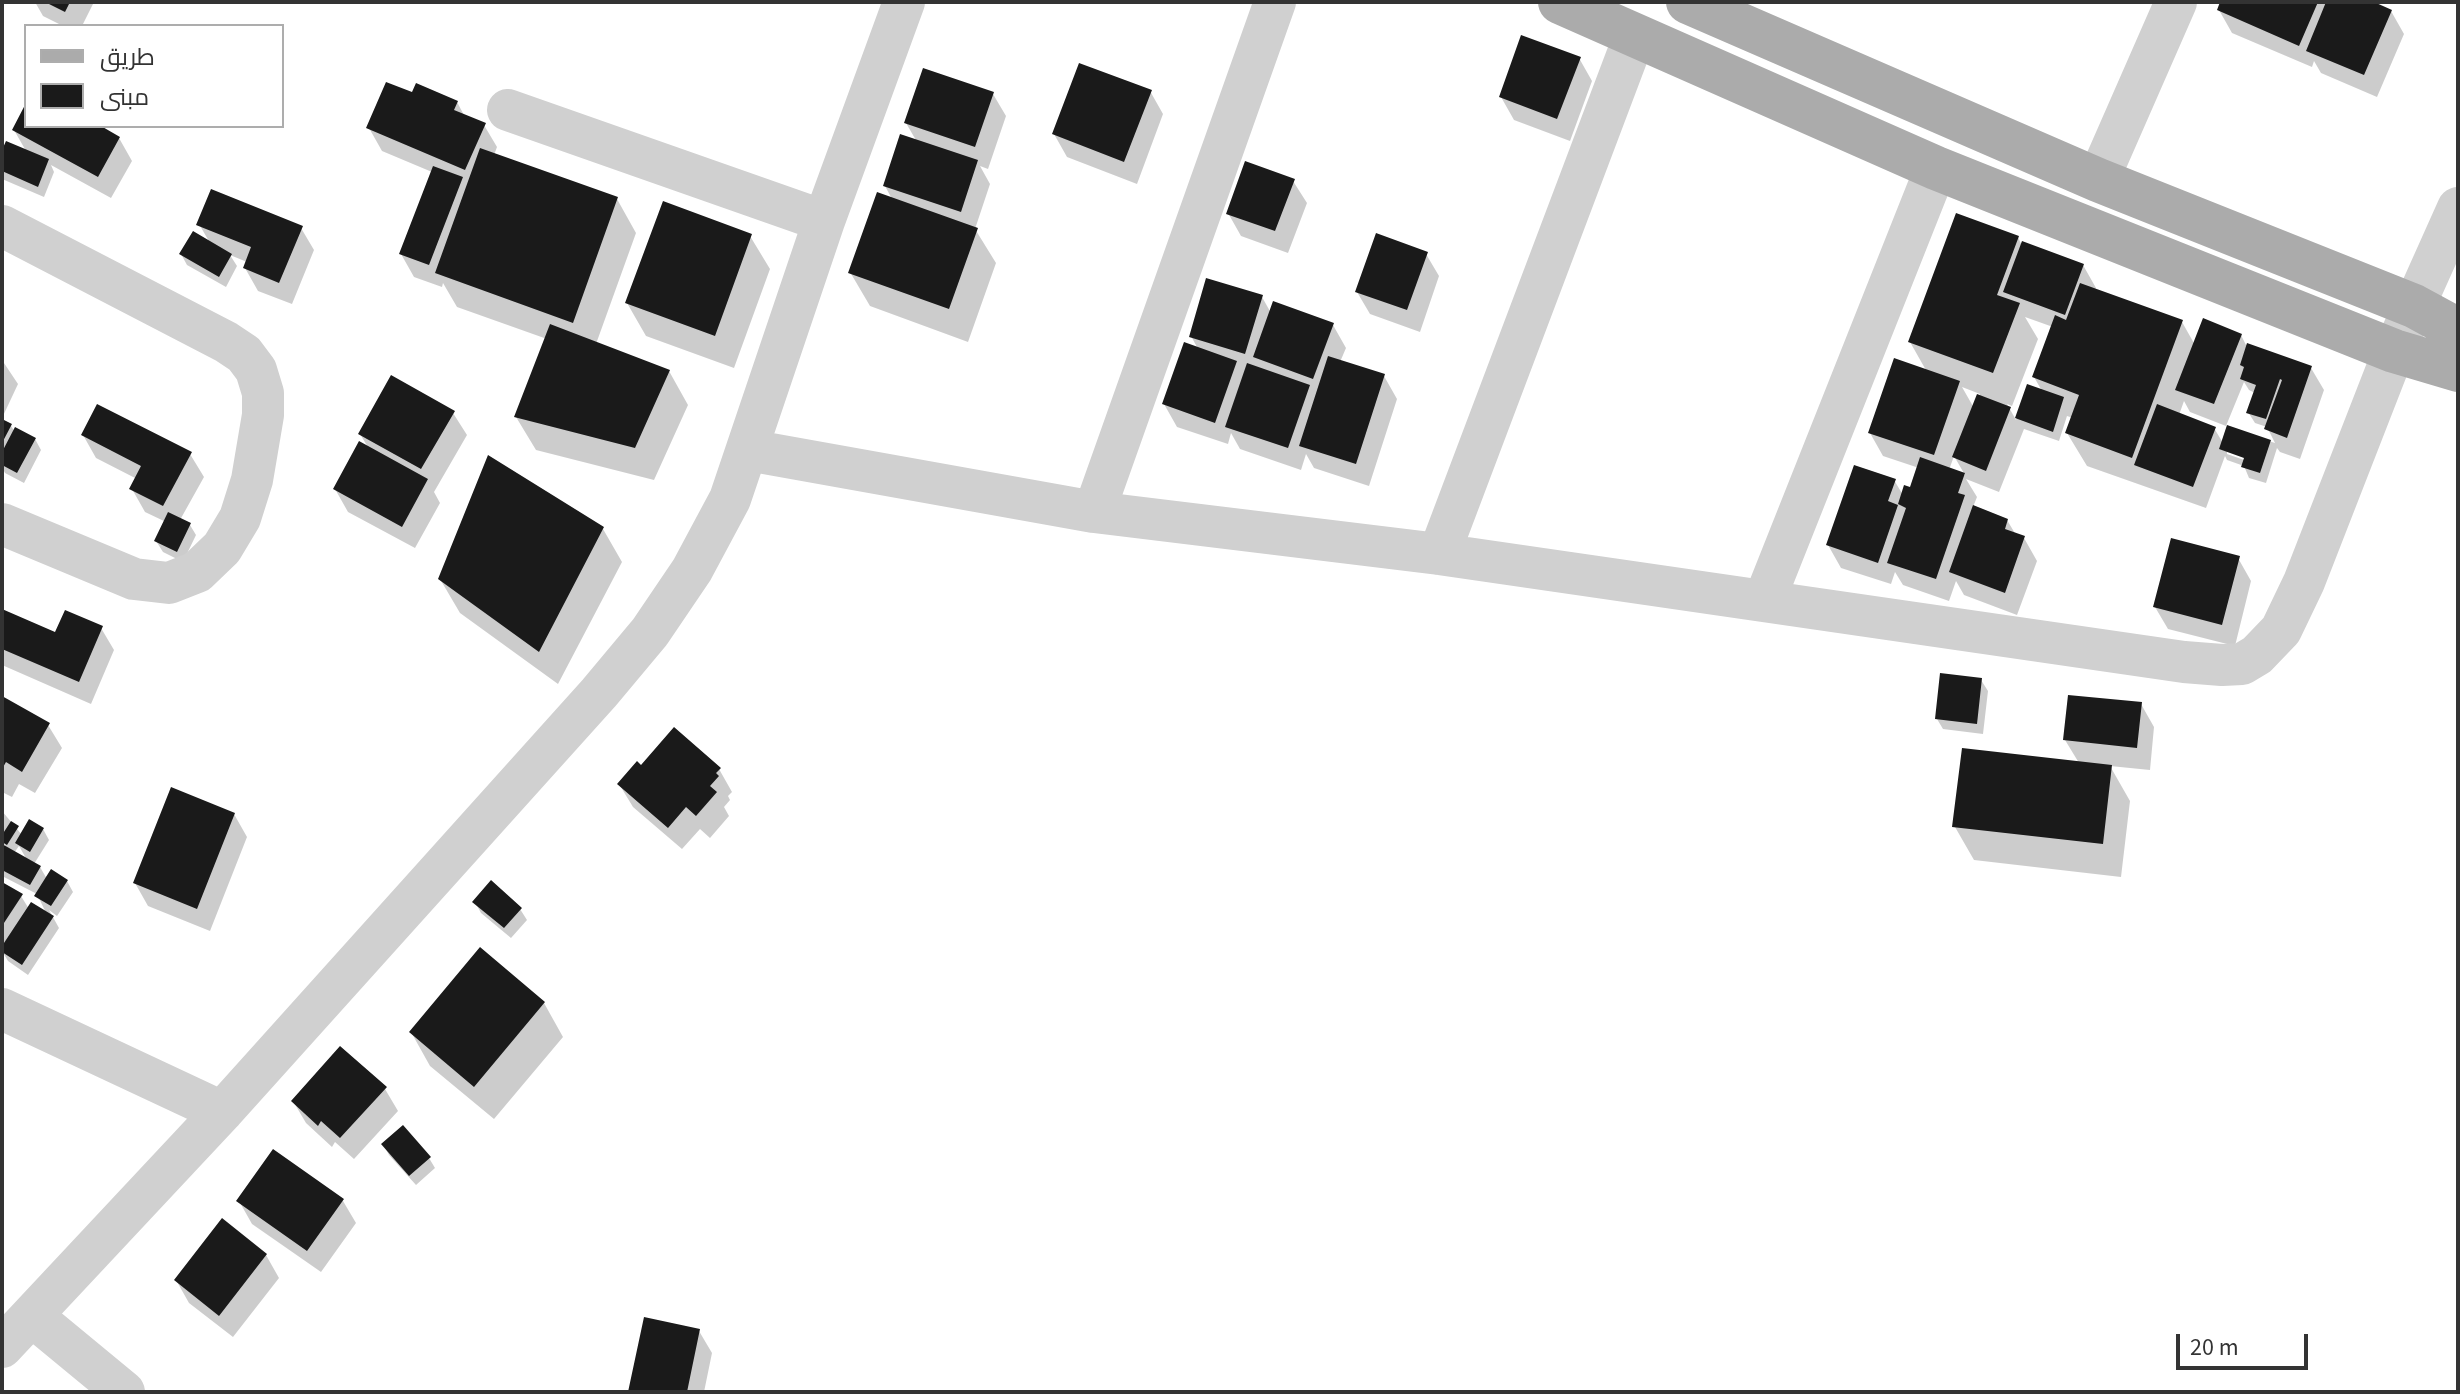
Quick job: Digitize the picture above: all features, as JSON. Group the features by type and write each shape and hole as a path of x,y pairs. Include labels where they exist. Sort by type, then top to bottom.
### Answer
{"main road":[{"path":"1560,2 1936,168 2394,351 2458,370"},
{"path":"1688,2 2098,180 2414,306 2458,330"}],"street":[{"path":"2,1347 222,1112 527,774 650,632 692,570 730,499 824,221 904,2"},
{"path":"1094,512 1275,2"},
{"path":"2098,180 2176,2"},
{"path":"1439,554 1635,35"},
{"path":"508,110 824,221"},
{"path":"1764,601 1936,168"},
{"path":"748,450 1094,512 1439,554 2184,662 2242,664 2257,655 2281,630 2304,582 2394,351 2458,208"},
{"path":"2,226 244,354 256,370 263,393 263,415 252,480 240,518 222,548 197,572 169,583 134,579 2,524"},
{"path":"2,1009 222,1112"},
{"path":"32,1316 124,1392"}],"building":[{"path":"45,2 70,2 65,12"},
{"path":"2220,2 2318,2 2299,46 2217,10"},
{"path":"2326,2 2374,2 2392,10 2364,75 2306,51"},
{"path":"1521,35 1581,57 1557,119 1499,97"},
{"path":"1079,63 1152,90 1124,162 1052,134"},
{"path":"923,68 994,92 975,147 904,123"},
{"path":"386,82 412,92 416,83 458,101 454,110 486,123 465,170 366,128"},
{"path":"24,107 24,128 104,128 120,137 98,177 12,130"},
{"path":"900,134 978,160 961,212 883,186"},
{"path":"6,141 49,159 38,187 2,171 2,150"},
{"path":"480,148 618,197 573,323 435,273"},
{"path":"1245,161 1295,179 1275,231 1226,214"},
{"path":"433,166 463,177 429,265 399,254"},
{"path":"211,189 303,226 279,283 243,268 251,247 196,225"},
{"path":"877,192 978,228 949,309 848,273"},
{"path":"663,201 752,234 715,336 625,303"},
{"path":"1956,213 2019,236 1997,295 2020,303 1993,373 1908,342"},
{"path":"193,231 232,254 219,277 179,254"},
{"path":"1376,233 1428,252 1407,310 1355,292"},
{"path":"2022,241 2084,264 2065,315 2003,292"},
{"path":"1206,278 1263,295 1245,354 1189,337"},
{"path":"2080,283 2183,320 2132,458 2065,433 2079,395 2032,377 2055,315 2066,320"},
{"path":"1273,301 1334,323 1313,379 1253,357"},
{"path":"2203,318 2242,334 2214,404 2175,390"},
{"path":"550,324 670,370 635,448 514,417"},
{"path":"1184,342 1237,361 1215,423 1162,404"},
{"path":"2247,343 2312,366 2287,438 2264,429 2282,380 2266,419 2246,413 2256,385 2240,379 2244,367 2240,365"},
{"path":"1328,356 1385,374 1356,464 1299,446"},
{"path":"1894,358 1960,381 1934,455 1868,433"},
{"path":"1247,363 1310,385 1288,448 1225,427"},
{"path":"391,375 455,411 421,469 358,434"},
{"path":"2027,384 2064,397 2053,432 2015,418"},
{"path":"1977,394 2011,407 1986,471 1952,457"},
{"path":"97,404 192,452 163,506 129,489 141,466 81,435"},
{"path":"2157,404 2216,427 2193,487 2134,465"},
{"path":"2,419 12,424 2,443"},
{"path":"2227,425 2271,440 2260,473 2241,467 2244,458 2219,449"},
{"path":"15,427 36,438 17,473 2,465 2,452"},
{"path":"359,441 428,479 402,527 333,489"},
{"path":"488,455 604,527 539,652 438,579"},
{"path":"1920,457 1965,473 1958,493 1965,495 1936,579 1887,563 1906,508 1898,504 1904,485 1910,487"},
{"path":"1854,465 1896,479 1888,501 1898,505 1878,563 1826,545"},
{"path":"1973,505 2008,519 2005,529 2025,536 2005,593 1949,572"},
{"path":"168,512 191,523 177,552 154,541"},
{"path":"2171,538 2240,556 2222,625 2153,607"},
{"path":"2,609 55,632 65,610 103,626 79,682 2,649"},
{"path":"1940,673 1982,678 1977,724 1935,719"},
{"path":"2068,695 2142,702 2137,748 2063,740"},
{"path":"2,696 50,723 22,772 6,762 2,769"},
{"path":"674,727 721,768 716,773 719,776 710,786 717,792 696,816 686,807 668,828 617,784 637,761 641,765"},
{"path":"1962,748 2112,765 2103,844 1952,827"},
{"path":"171,787 235,813 197,909 133,883"},
{"path":"29,819 44,828 30,852 15,843"},
{"path":"11,821 19,826 7,845 2,842 2,835"},
{"path":"2,844 41,866 30,885 2,870"},
{"path":"51,869 68,880 51,906 34,896"},
{"path":"491,880 522,908 504,928 472,902"},
{"path":"2,882 23,894 2,926"},
{"path":"31,902 54,916 22,965 2,952 2,946"},
{"path":"480,947 545,1002 474,1087 409,1032"},
{"path":"340,1046 387,1087 340,1138 321,1121 318,1126 291,1101"},
{"path":"403,1125 431,1157 409,1176 381,1144"},
{"path":"273,1149 344,1199 307,1251 236,1201"},
{"path":"222,1218 267,1254 219,1316 174,1280"},
{"path":"644,1317 700,1329 687,1392 628,1392"}]}
